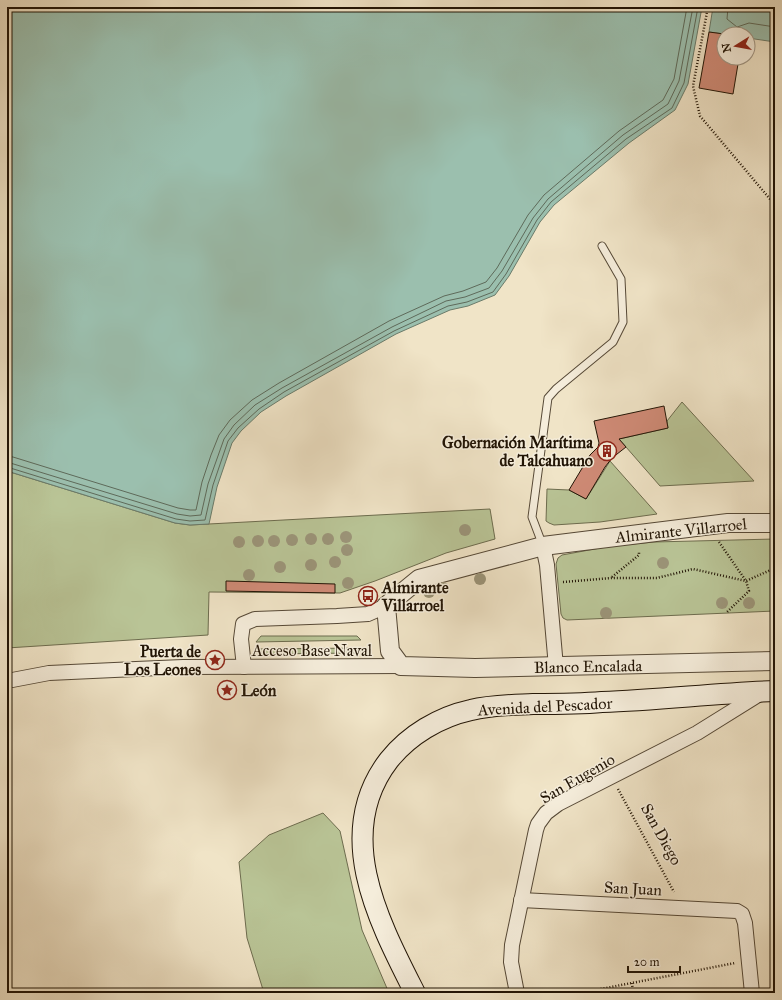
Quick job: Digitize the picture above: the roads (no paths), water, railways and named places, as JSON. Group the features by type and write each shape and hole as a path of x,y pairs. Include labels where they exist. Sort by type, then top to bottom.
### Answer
{"main road":[{"name":"Avenida del Pescador","path":"415,993 394,952 376,908 364,863 362,846 362,829 369,796 383,768 404,744 428,727 450,716 490,706 602,702 770,691"}],"street":[{"name":"Almirante Villarroel","path":"386,606 419,579 543,546 728,523 775,523"},
{"path":"543,546 547,565 556,667"},
{"path":"386,606 390,651 401,666"},
{"name":"Acceso Base Naval","path":"386,606 368,614 255,619 243,624 241,639 244,667 401,666"},
{"name":"Blanco Encalada","path":"401,666 475,668 556,667 775,661"},
{"path":"7,681 49,673 136,669 244,667"},
{"name":"San Eugenio","path":"516,993 511,953 513,937 533,838 546,812 558,804 697,733 770,691"},
{"name":"San Juan","path":"521,900 737,910 742,914 745,923 752,993"}],"lane":[{"path":"543,546 532,517 548,398 556,389 613,342 623,322 621,279 602,246"}],"water":[{"path":"7,7 702,7 688,84 675,110 629,143 554,205 540,222 509,276 495,295 468,306 450,310 396,334 286,396 261,412 241,431 232,443 217,487 209,524 190,525 175,523 7,471"},
{"path":"713,7 775,7 775,42 756,39 756,26 716,26 716,33 709,32"}],"place":[{"name":"Gobernación Marítima de Talcahuano","path":"607,451"},
{"name":"Almirante Villarroel","path":"368,596"},
{"name":"Puerta de Los Leones","path":"215,660"},
{"name":"León","path":"227,690"}]}
